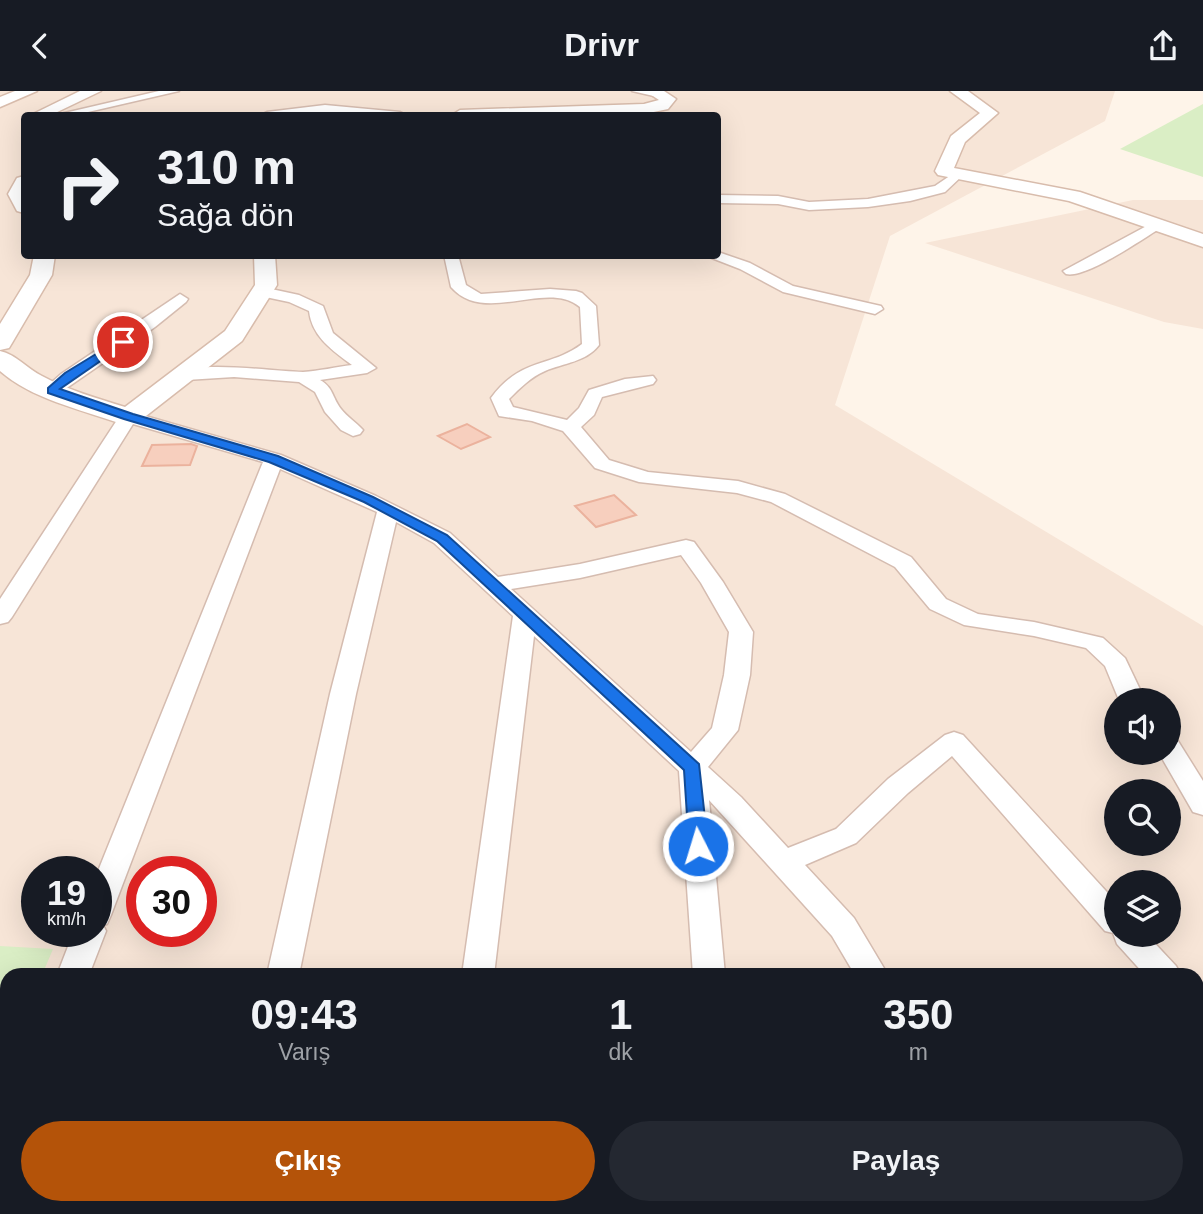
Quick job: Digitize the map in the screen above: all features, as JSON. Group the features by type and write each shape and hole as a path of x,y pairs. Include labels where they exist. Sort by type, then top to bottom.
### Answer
{"street":[{"path":"0,103 29,91"},
{"path":"46,112 93,91"},
{"path":"552,112 644,109 662,106 668,99 662,93 637,91"},
{"path":"958,91 990,113 955,145 944,171 1073,197 1203,241"},
{"path":"77,112 169,93 169,101 148,110"},
{"path":"301,112 325,108 360,112"},
{"path":"721,199 778,200 809,206 868,203 910,197 940,189 957,175"},
{"path":"1071,271 1109,254 1154,226"},
{"path":"721,258 745,266 788,289 875,309"},
{"path":"0,342 41,275 44,259"},
{"path":"0,617 128,417 234,336 266,285 264,259"},
{"path":"452,259 459,287 478,299 550,294 576,296 588,306 591,345 582,354 542,365 514,382 500,398 506,411 570,427 602,464 646,478 738,487 778,498 903,562 938,604 972,620 1034,629 1094,643 1116,663 1127,688"},
{"path":"186,375 233,372 303,377 367,368 327,338 317,323 317,309 293,298 261,292"},
{"path":"52,390 161,316 180,299"},
{"path":"0,358 15,373 52,390 128,417 274,459 388,510 442,538 731,804 843,927 868,968"},
{"path":"303,377 323,389 326,402 342,422 353,430"},
{"path":"570,427 587,411 595,394 647,380"},
{"path":"112,874 274,459"},
{"path":"285,968 343,694 388,510"},
{"path":"493,585 580,571 686,547 712,582 741,632 737,675 725,730 692,768 708,968"},
{"path":"479,968 525,615"},
{"path":"783,862 846,836 898,786 954,741 1104,909"},
{"path":"1180,765 1203,805"},
{"path":"76,968 84,947"},
{"path":"1139,947 1159,968"}],"shaded area":[{"path":"0,91 1115,91 1105,121 890,236 835,405 1203,626 1203,968 0,968"},
{"path":"1133,200 1203,200 1203,329 1164,322 925,243"}],"green space":[{"path":"1203,104 1203,177 1120,149"},
{"path":"0,946 53,949 45,968 0,968"}],"building":[{"path":"467,424 490,437 461,449 438,436"},
{"path":"152,445 197,446 190,465 142,466"},
{"path":"614,495 636,515 596,527 575,506"}],"route":[{"path":"123,342 52,390 128,417 274,459 369,500 442,538 692,768 698,846"}]}
